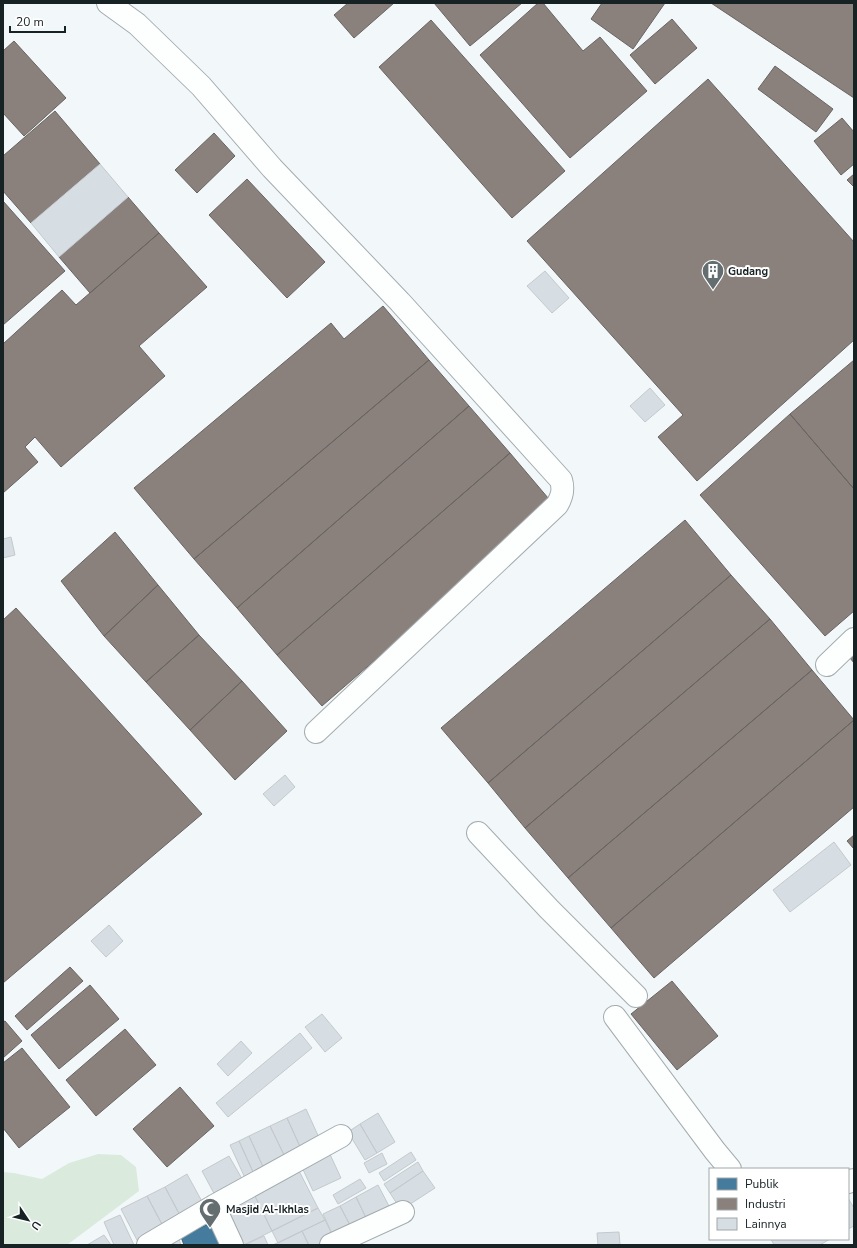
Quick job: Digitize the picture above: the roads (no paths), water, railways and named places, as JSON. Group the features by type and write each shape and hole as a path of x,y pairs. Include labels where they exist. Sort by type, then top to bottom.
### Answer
{"street":[{"path":"108,3 137,24 201,86 272,168 400,302 561,480 562,494 557,505 316,732"},
{"path":"827,665 854,639"},
{"path":"478,833 549,908 636,996"},
{"path":"615,1017 729,1168"},
{"path":"148,1245 214,1206 341,1136"},
{"path":"214,1206 232,1245"},
{"path":"331,1245 403,1212"}],"place":[{"name":"Gudang","path":"713,290"},
{"name":"Masjid Al-Ikhlas","path":"210,1228"}]}
